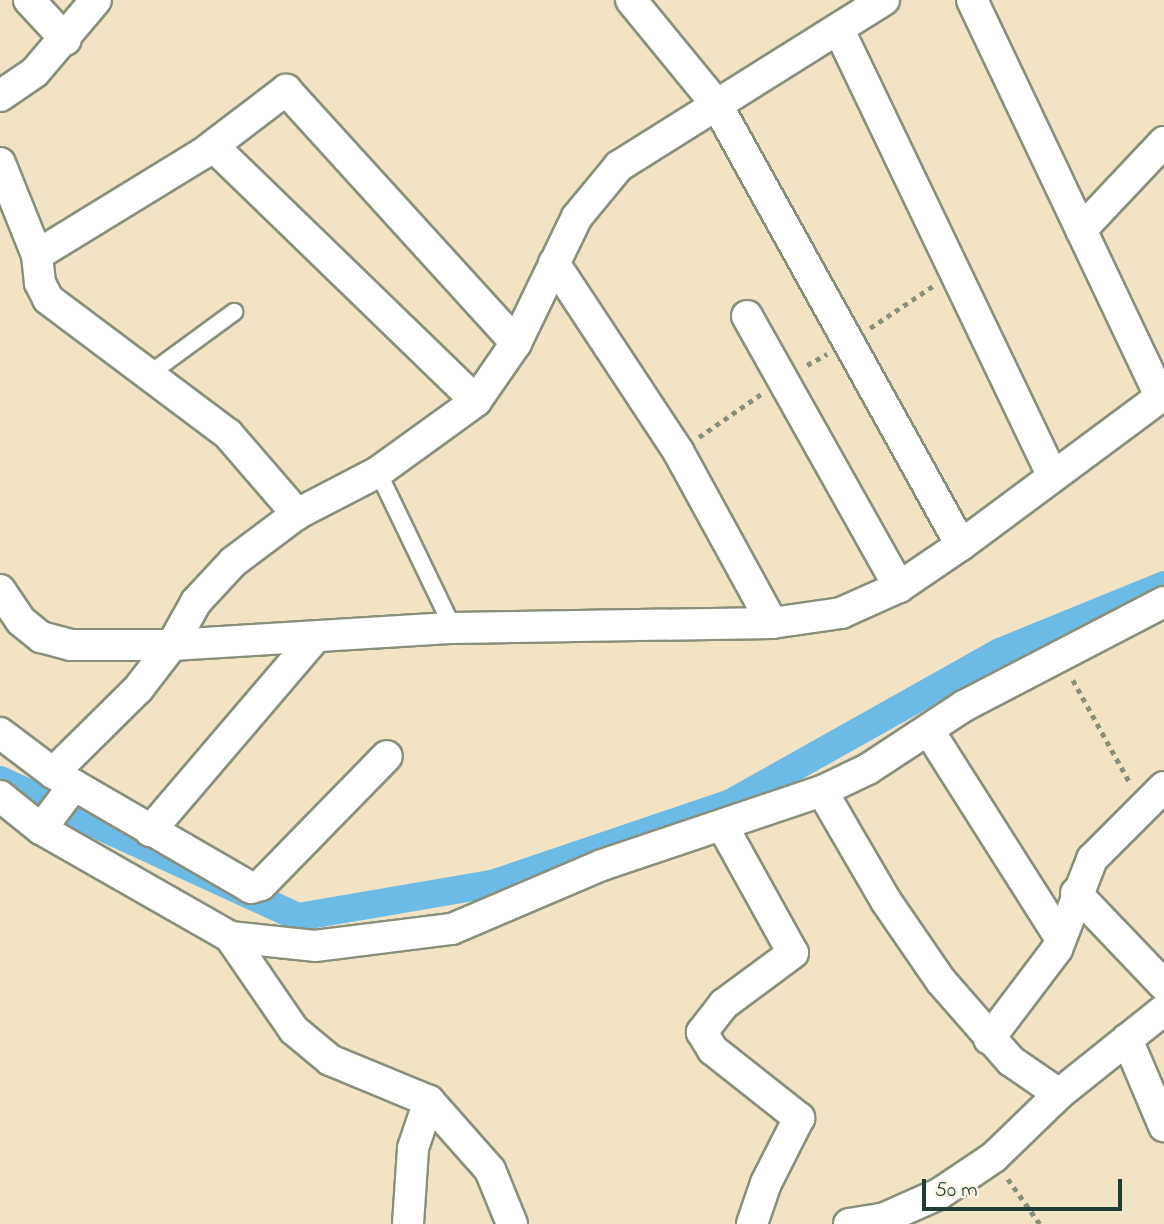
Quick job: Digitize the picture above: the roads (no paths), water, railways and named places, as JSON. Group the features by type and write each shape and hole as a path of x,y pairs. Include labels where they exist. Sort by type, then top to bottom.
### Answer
{"street":[{"path":"29,0 66,40"},
{"path":"0,96 34,72 66,40 96,0"},
{"path":"631,0 717,105 961,545"},
{"path":"28,822 65,783 172,645 197,602 233,562 297,514 378,472 476,401 516,343 577,217 619,166 884,0"},
{"path":"0,590 21,621 41,637 71,645 172,645 453,628 772,623 841,612 900,586 961,545 1052,474 1162,395 972,0"},
{"path":"839,30 1052,474"},
{"path":"37,255 213,146 286,90 516,343"},
{"path":"1081,230 1164,142"},
{"path":"213,146 476,401"},
{"path":"0,163 37,255 40,283 48,299 228,434 297,514"},
{"path":"554,263 678,451 772,623"},
{"path":"747,316 900,586"},
{"path":"0,796 28,822 230,937 315,946 452,929 602,865 822,791 868,769 964,706 1164,602"},
{"path":"150,831 316,638"},
{"path":"929,731 1061,939"},
{"path":"0,733 65,783 254,888 387,756"},
{"path":"822,791 886,901 941,981 989,1040 1011,1061 1059,1094"},
{"path":"989,1040 1061,939 1076,893 1092,859 1156,800"},
{"path":"722,825 793,953 724,1004 702,1032 713,1050 799,1118 766,1183 752,1224"},
{"path":"1076,893 1164,985"},
{"path":"230,937 294,1030 330,1060 429,1101 490,1170 512,1224"},
{"path":"849,1224 885,1218 918,1206 994,1157 1059,1094 1164,1010"},
{"path":"1127,1039 1164,1126"},
{"path":"408,1224 413,1148 429,1101"}],"lane":[{"path":"148,375 234,312"},
{"path":"378,472 453,628"}],"waterway":[{"path":"0,780 298,917 492,884 729,804 1000,652 1164,585"}]}
